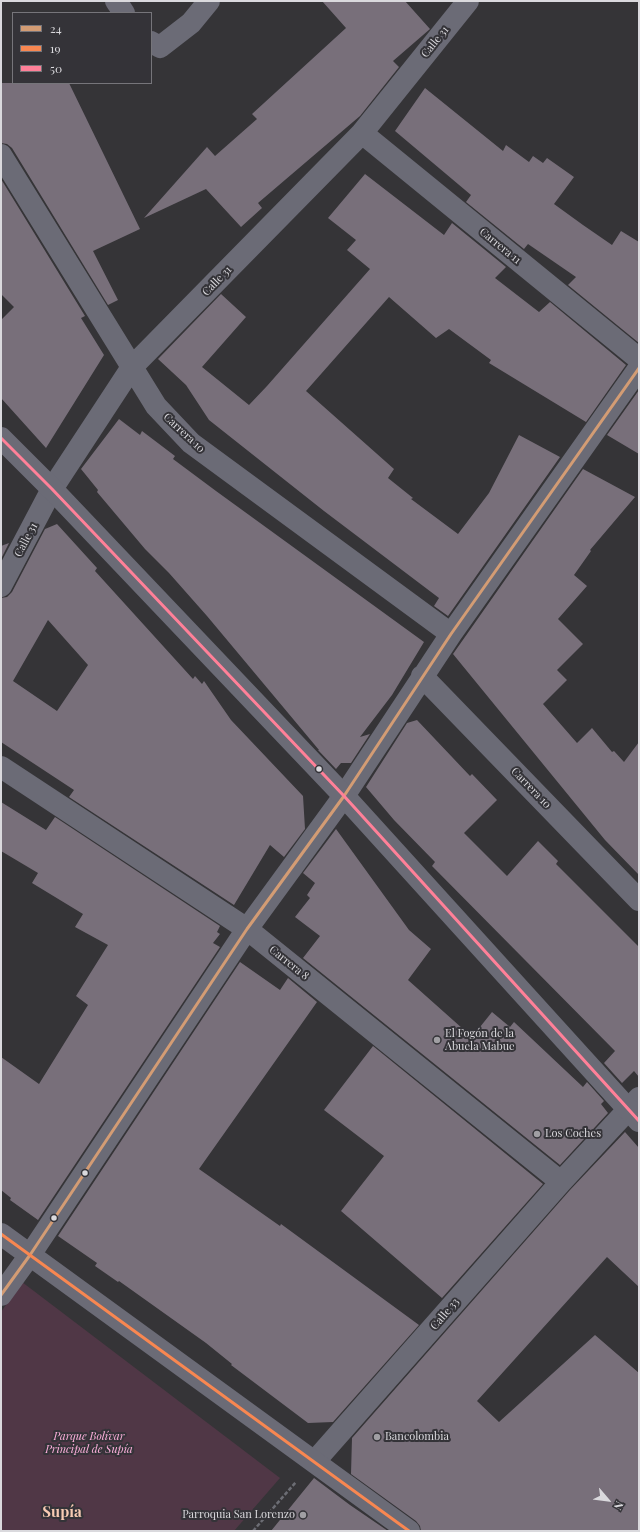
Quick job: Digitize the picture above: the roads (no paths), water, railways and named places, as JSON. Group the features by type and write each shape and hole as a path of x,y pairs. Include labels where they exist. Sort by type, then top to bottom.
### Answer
{"street":[{"path":"116,1 123,12"},
{"path":"155,44 190,23 209,1"},
{"name":"Calle 31","path":"1,586 52,490 132,367 362,133 468,1"},
{"name":"Carrera 11","path":"362,133 639,359"},
{"name":"Carrera 10","path":"1,155 156,406 192,443 450,634"},
{"path":"1,1295 30,1256 247,929 344,796 450,634 639,368"},
{"path":"1,438 344,796 635,1109"},
{"name":"Carrera 10","path":"422,676 639,900"},
{"name":"Carrera 8","path":"1,767 247,929 561,1182"},
{"name":"Calle 33","path":"315,1461 561,1182 635,1109"},
{"path":"1,1234 315,1461 409,1531"}],"place":[{"name":"El Fogón de la Abuela Mabue","path":"437,1040"},
{"name":"Los Coches","path":"537,1134"},
{"name":"Bancolombia","path":"377,1437"},
{"name":"Parroquia San Lorenzo","path":"303,1515"}],"district":[{"name":"Supía","path":"62,1512"}],"park label":[{"name":"Parque Bolívar Principal de Supía","path":"89,1443"}]}
